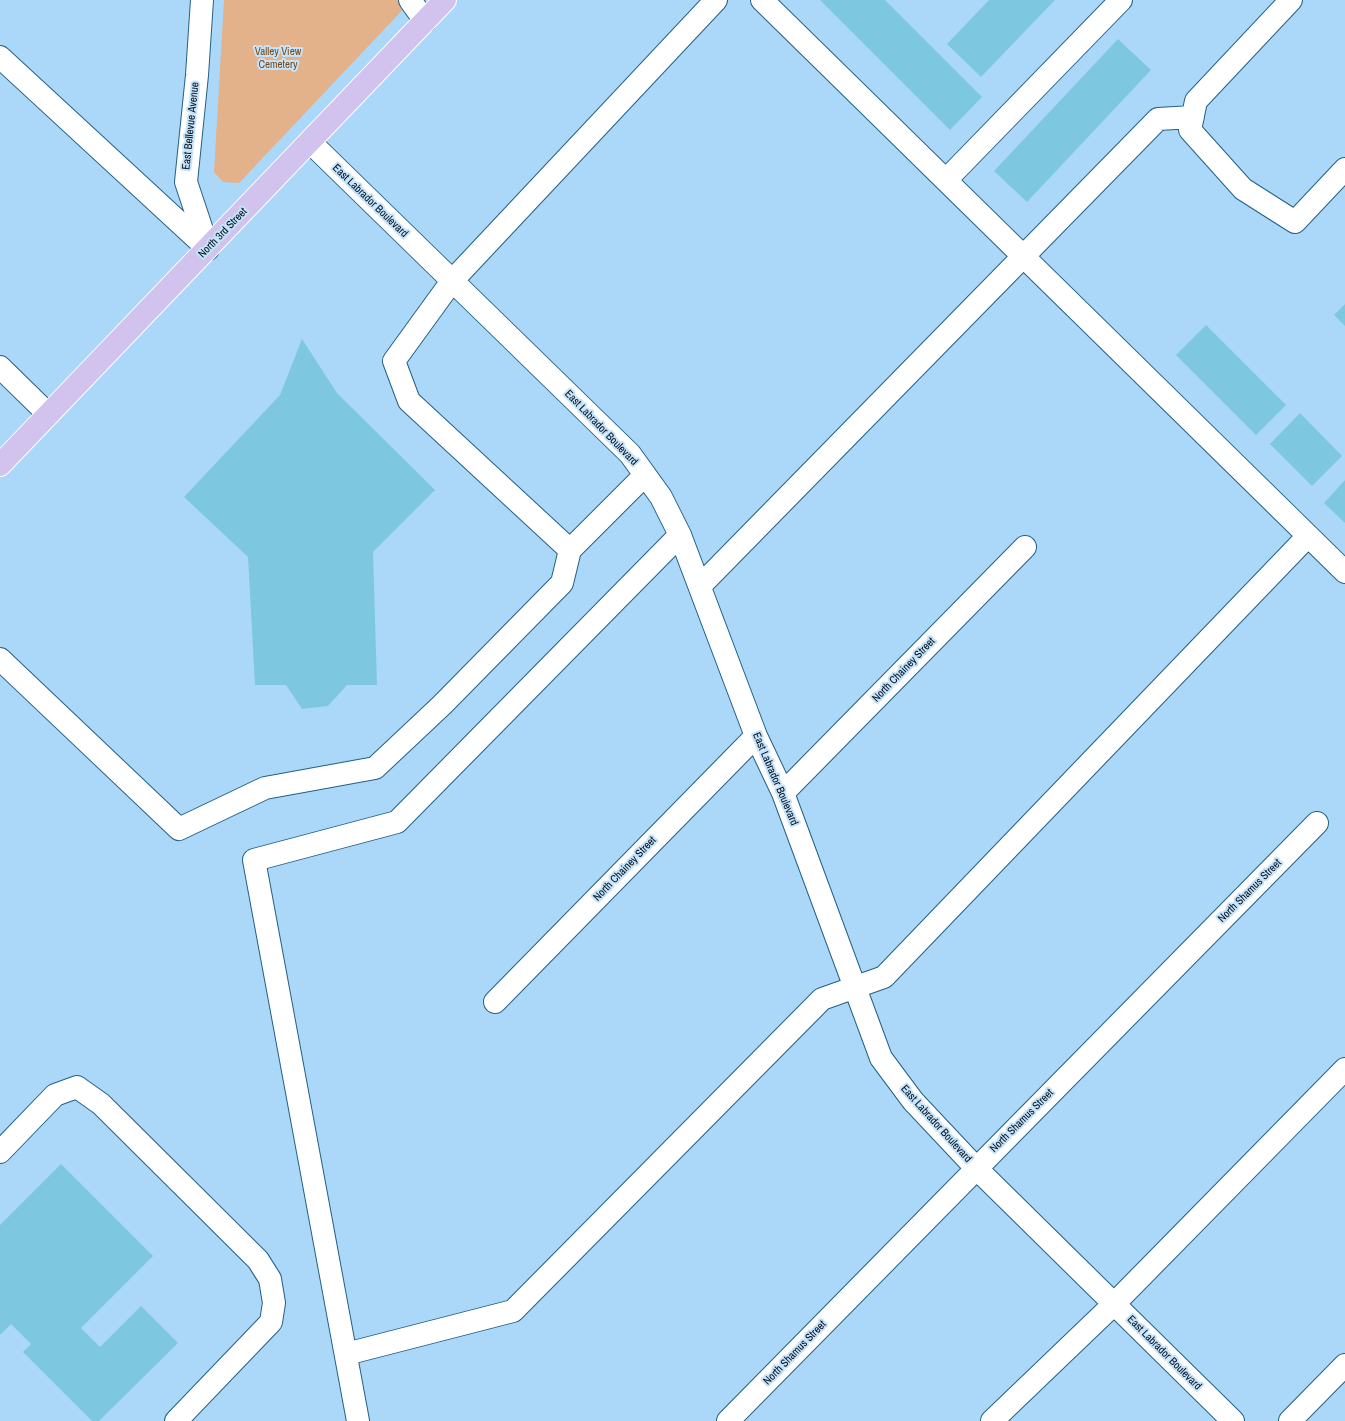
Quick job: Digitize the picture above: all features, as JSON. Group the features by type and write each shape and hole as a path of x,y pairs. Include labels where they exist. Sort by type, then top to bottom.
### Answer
{"main road":[{"name":"North 3rd Street","path":"0,465 445,0"}],"street":[{"name":"East Bellevue Avenue","path":"202,0 197,75 186,182 208,249"},
{"path":"410,0 425,21"},
{"path":"570,550 409,401 394,361 452,281 716,0"},
{"path":"762,0 1345,572"},
{"path":"946,180 1121,0"},
{"path":"1291,0 1196,101 1190,130 1243,189 1295,222 1345,169"},
{"path":"0,57 208,249"},
{"path":"700,586 1158,119 1193,117"},
{"name":"East Labrador Boulevard","path":"310,142 630,454 661,497 680,535 756,736 783,793 881,1058 913,1101 976,1168 1232,1421"},
{"path":"0,368 48,414"},
{"path":"0,660 179,829 265,788 375,768 442,705 562,583 570,550 645,475"},
{"path":"358,1421 254,860 396,822 680,535"},
{"path":"346,1354 513,1311 822,999 884,977 1308,536"},
{"name":"North Chainey Street","path":"783,793 1025,547"},
{"name":"North Chainey Street","path":"495,1002 756,736"},
{"name":"North Shamus Street","path":"728,1421 1317,823"},
{"path":"992,1421 1114,1304 1345,1069"},
{"path":"0,1152 55,1095 77,1087 101,1104 258,1260 270,1278 274,1303 271,1322 176,1421"},
{"path":"1290,1421 1345,1365"}],"green space":[{"name":"Valley View Cemetery","path":"224,0 412,0 239,183 223,182 214,172"}],"building":[{"path":"820,0 885,0 982,97 950,130"},
{"path":"989,0 1055,0 981,77 947,44"},
{"path":"1118,39 1151,70 1027,202 994,171"},
{"path":"1345,304 1345,326 1334,315"},
{"path":"1206,325 1286,405 1256,435 1176,355"},
{"path":"302,339 337,393 435,490 373,552 377,685 347,685 328,706 302,709 286,685 255,685 248,557 184,497 280,395"},
{"path":"1300,413 1342,456 1312,486 1270,444"},
{"path":"1345,480 1345,523 1324,503"},
{"path":"61,1164 153,1256 81,1328 100,1347 141,1306 178,1343 99,1421 92,1421 23,1352 31,1344 11,1324 0,1335 0,1225"}]}
